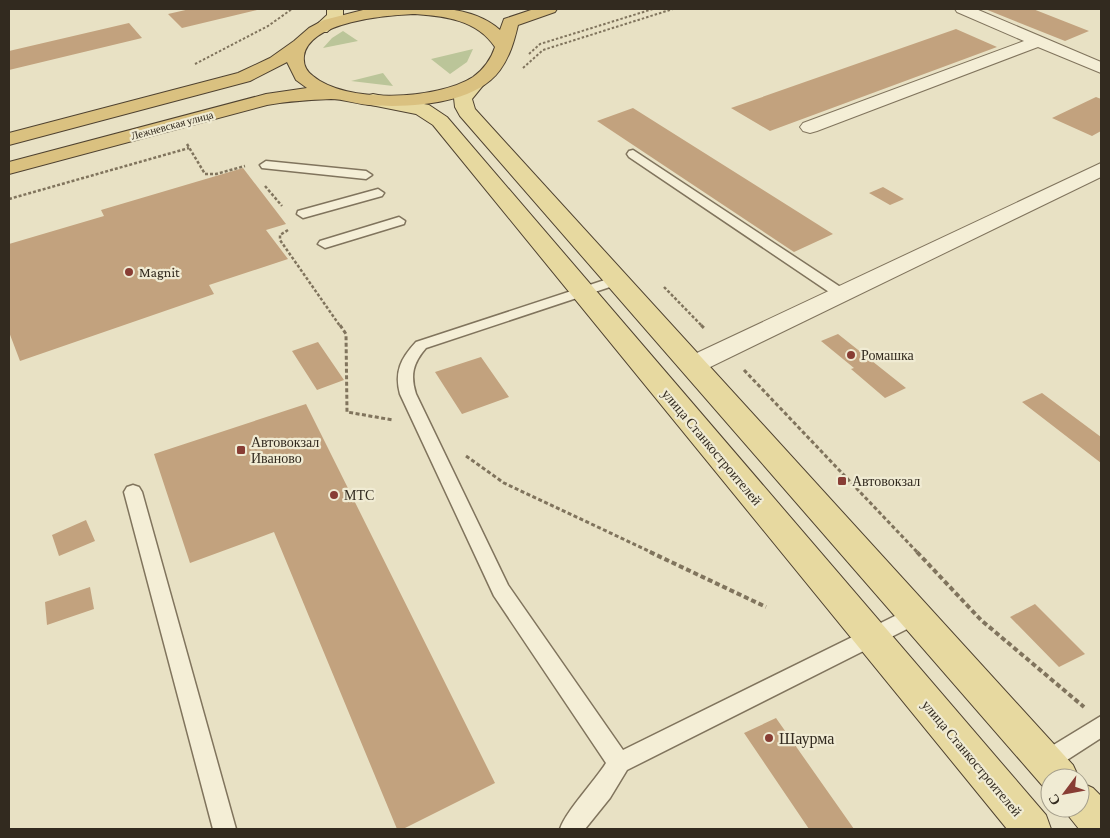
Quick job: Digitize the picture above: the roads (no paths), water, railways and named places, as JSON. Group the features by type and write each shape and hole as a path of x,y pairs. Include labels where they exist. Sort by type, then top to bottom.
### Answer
{"highway":[{"path":"9,139 244,77 276,62 321,28 355,16 403,9 438,11 474,9"},
{"path":"300,45 295,62 300,73 310,83 336,95 371,100 419,98 450,92 476,83 496,65 504,47 510,22 549,9"},
{"path":"438,11 454,14 482,24 499,39 504,47"},
{"name":"Лежневская улица","path":"9,168 266,100 300,94 336,95"}],"main road":[{"path":"321,28 335,17 335,9"},
{"path":"397,9 403,9"},
{"path":"476,83 463,98 464,107 467,112 1050,768"},
{"name":"улица Станкостроителей","path":"371,100 413,106 434,115 1032,829"},
{"path":"1090,812 1101,825"}],"street":[{"path":"963,9 1101,68"},
{"path":"810,127 1040,41"},
{"path":"693,365 1101,169"}],"lane":[{"path":"633,154 840,293"},
{"path":"266,165 366,175"},
{"path":"303,214 378,193"},
{"path":"325,244 399,221"},
{"path":"617,280 421,345 407,360 404,375 410,401 424,425 501,590 619,763"},
{"path":"133,492 225,829"},
{"path":"571,829 602,790 619,763 799,671 914,616"},
{"path":"1054,768 1101,726"}],"place":[{"name":"Magnit","path":"129,272"},
{"name":"Ромашка","path":"851,355"},
{"name":"Автовокзал Иваново","path":"241,450"},
{"name":"Автовокзал","path":"842,481"},
{"name":"МТС","path":"334,495"},
{"name":"Шаурма","path":"769,738"}]}
